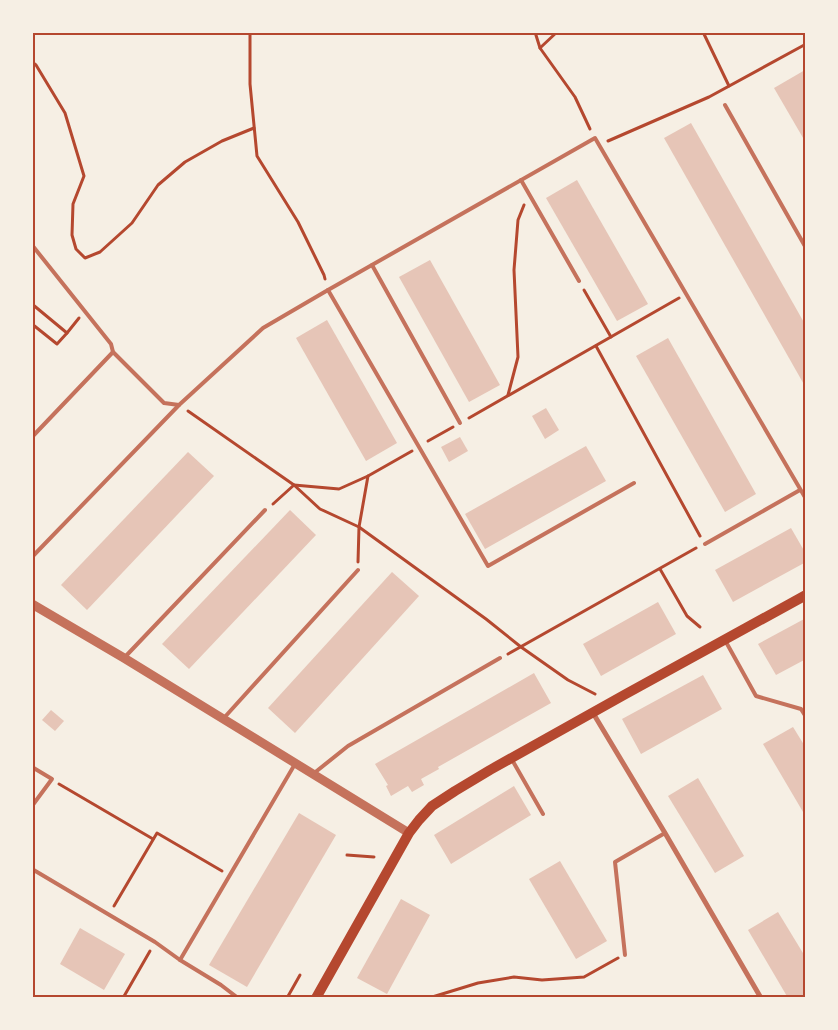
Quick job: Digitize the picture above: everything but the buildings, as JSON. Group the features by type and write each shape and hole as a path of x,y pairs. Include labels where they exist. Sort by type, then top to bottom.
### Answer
{"main road":[{"path":"316,998 409,834 418,820 432,806 512,758 806,595"}],"street":[{"path":"32,604 124,658 409,834"},
{"path":"593,713 761,998"}],"lane":[{"path":"725,105 806,248"},
{"path":"32,557 179,405 263,328 595,138 806,499"},
{"path":"521,180 579,281"},
{"path":"32,245 110,344 113,352 164,403 179,405"},
{"path":"372,264 460,423"},
{"path":"328,290 488,566 634,483"},
{"path":"32,437 113,352"},
{"path":"704,544 800,490"},
{"path":"124,658 265,510"},
{"path":"223,719 358,570"},
{"path":"724,640 756,696 801,709 806,717"},
{"path":"313,774 348,746 500,658"},
{"path":"512,758 543,814"},
{"path":"180,960 295,763"},
{"path":"32,767 52,779 32,806"},
{"path":"625,954 615,862 665,834"},
{"path":"32,869 155,942 238,998"}],"path":[{"path":"250,32 250,84 257,156 298,222 324,275 328,290"},
{"path":"535,32 540,48 575,97 595,138"},
{"path":"540,48 557,32"},
{"path":"703,32 729,86"},
{"path":"599,145 686,107 806,44"},
{"path":"32,62 36,65 65,113 84,176 73,204 72,235 76,249 85,258 100,252 132,223 158,186 185,162 222,140 254,128"},
{"path":"508,395 518,357 514,270 518,220 528,193"},
{"path":"579,281 611,337"},
{"path":"265,510 294,485 339,489 368,476 686,294"},
{"path":"33,306 66,333"},
{"path":"32,324 56,344 84,312"},
{"path":"500,658 704,544 596,346"},
{"path":"179,405 294,485 320,509 358,527 486,618 521,647 568,680 595,694"},
{"path":"358,570 358,527 368,476"},
{"path":"660,569 687,616 700,627"},
{"path":"52,779 153,839"},
{"path":"109,915 157,833 230,876"},
{"path":"347,855 374,857"},
{"path":"123,998 155,942"},
{"path":"429,998 478,983 514,977 542,980 584,977 625,954"},
{"path":"286,998 300,975"}]}
